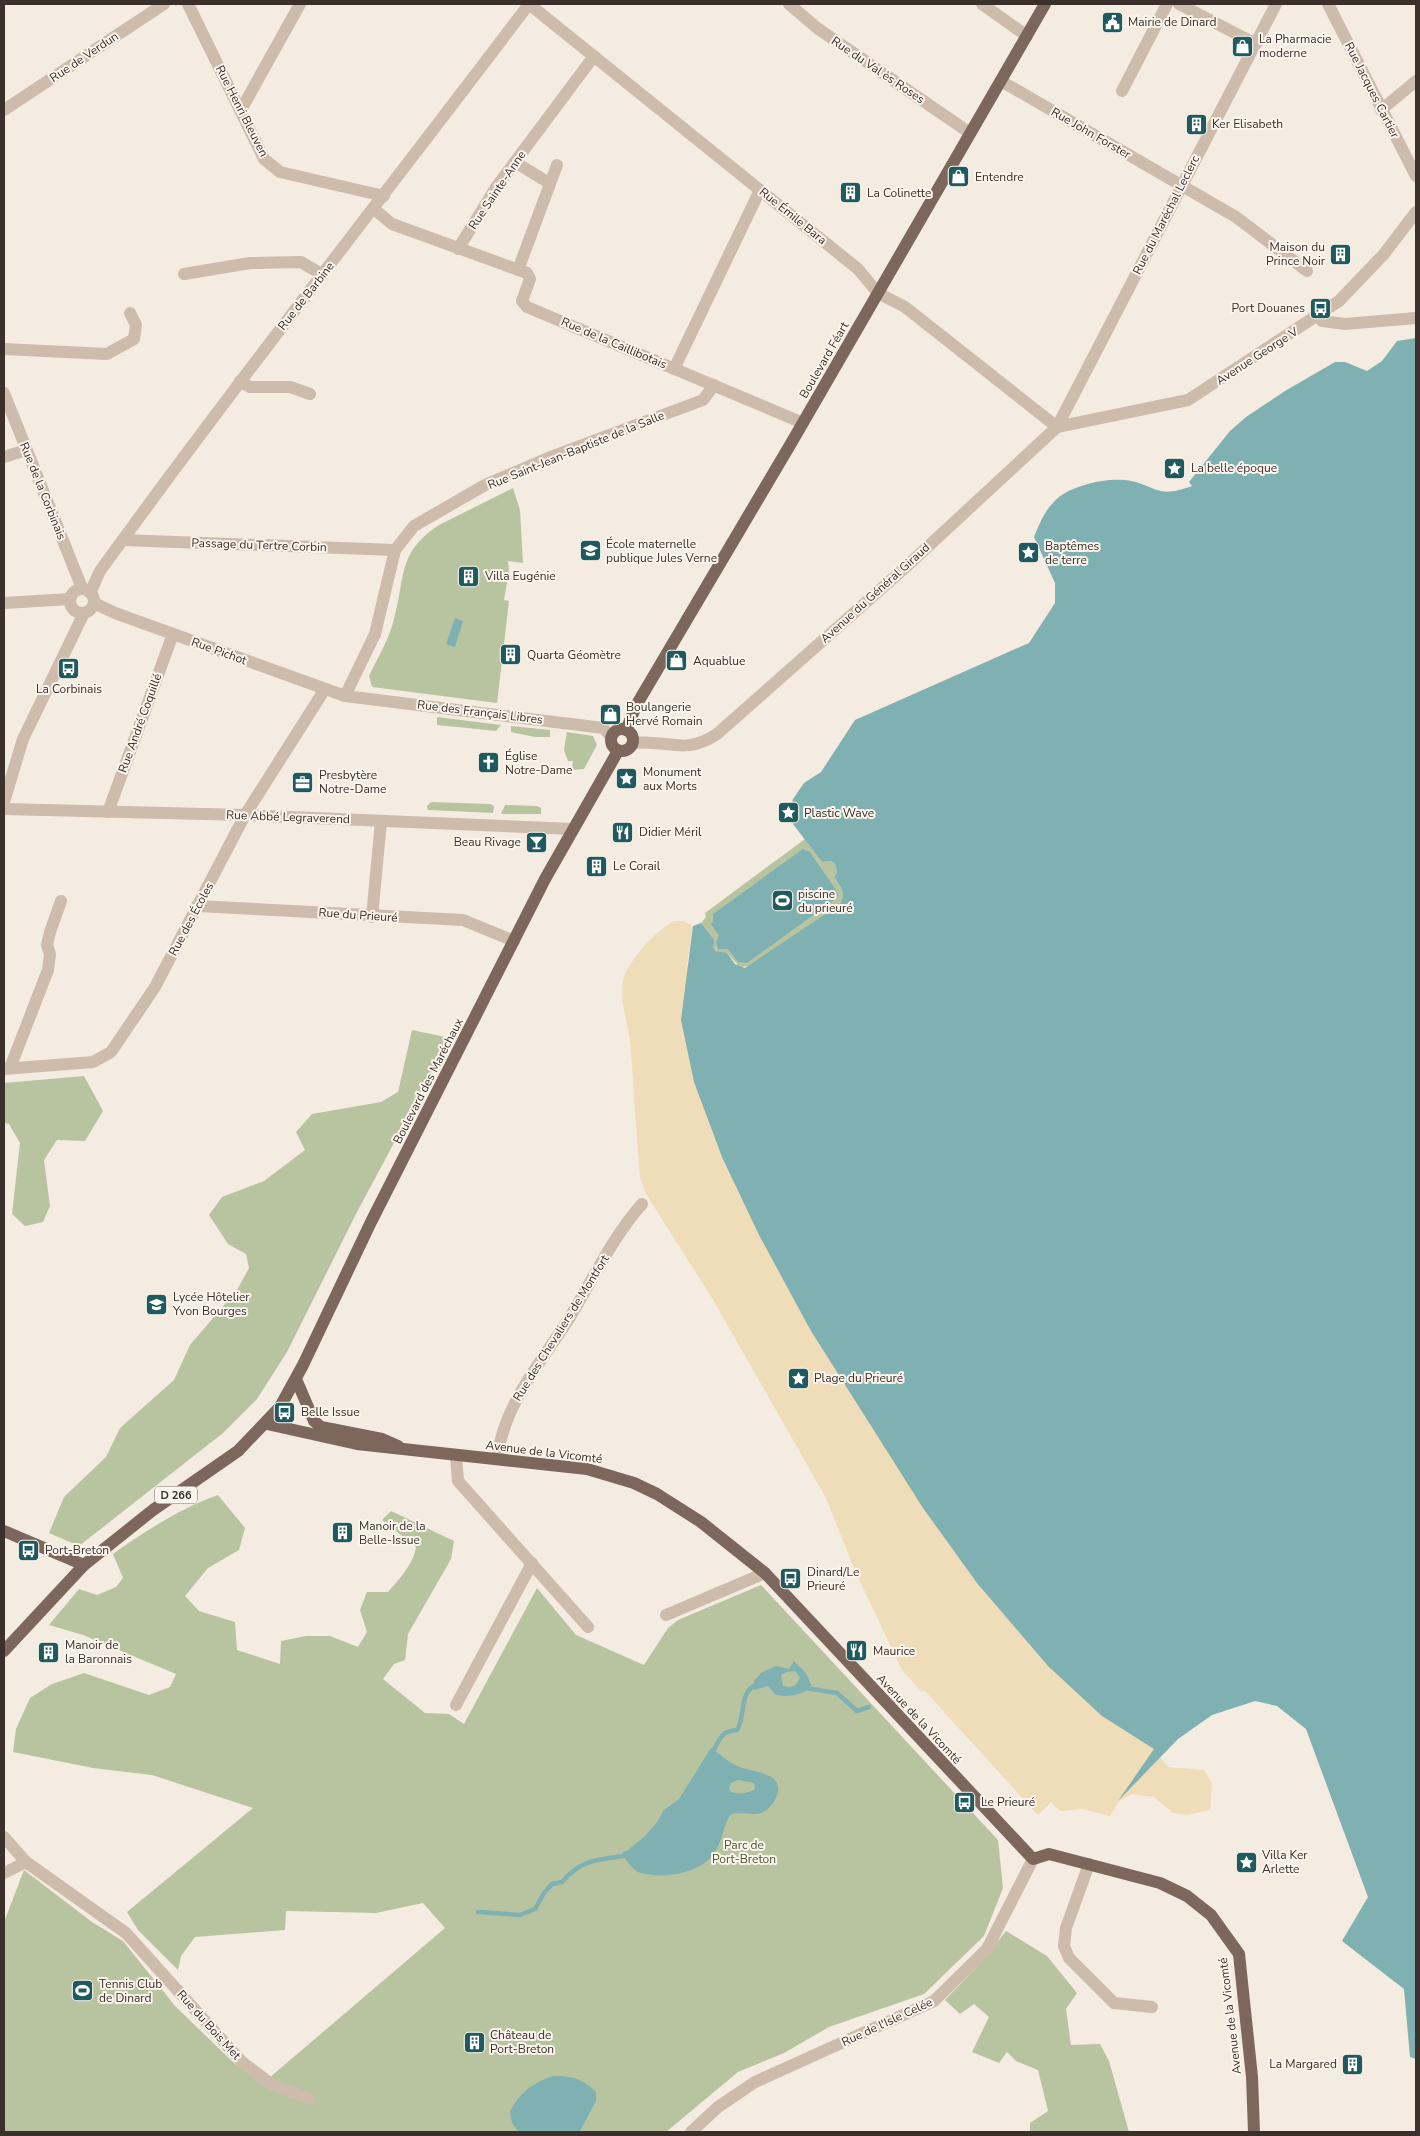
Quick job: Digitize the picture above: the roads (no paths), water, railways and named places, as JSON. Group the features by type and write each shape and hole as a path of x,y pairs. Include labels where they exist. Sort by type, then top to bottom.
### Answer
{"main road":[{"name":"Boulevard Féart","path":"626,730 637,704 803,423 1046,4"},
{"path":"619,730 626,730 633,737 633,743 629,749 616,755 611,744 611,736 619,730"},
{"name":"Boulevard des Maréchaux","path":"267,1424 280,1408 296,1379 371,1222 514,941 573,829 616,755"},
{"name":"Avenue de la Vicomté","path":"296,1379 314,1421 321,1427 382,1439 410,1451"},
{"name":"Avenue de la Vicomté","path":"267,1424 343,1442 410,1451 497,1458 587,1469 634,1483 678,1506 701,1522 765,1573 1033,1859 1050,1854 1160,1883 1186,1896 1211,1915 1239,1954 1252,2077 1254,2132"},
{"name":"D 266","path":"4,1651 84,1565 153,1510 238,1451 267,1424"},
{"path":"4,1531 84,1565"}],"street":[{"name":"Rue de Verdun","path":"4,110 164,4"},
{"name":"Rue Henri Bleuven","path":"188,4 264,159 280,172 384,196"},
{"path":"241,110 300,4"},
{"name":"Rue Émile Bara","path":"529,4 858,269 878,293 905,308 1057,427"},
{"name":"Rue de Barbine","path":"89,595 100,571 240,381 374,210 529,4"},
{"name":"Rue du Val ès Roses","path":"788,4 817,28 970,133"},
{"path":"982,4 1027,36"},
{"path":"1122,91 1167,4"},
{"path":"1179,4 1256,44"},
{"name":"Rue du Maréchal Leclerc","path":"1057,427 1276,4"},
{"name":"Rue Jacques Cartier","path":"1328,4 1416,176"},
{"name":"Rue Sainte-Anne","path":"458,250 496,186 594,56"},
{"path":"1382,110 1416,81"},
{"name":"Rue John Forster","path":"1001,82 1236,217 1307,271"},
{"path":"515,162 549,183"},
{"path":"374,210 392,224 458,250 518,270 557,165"},
{"path":"674,369 760,190"},
{"name":"Avenue George V","path":"1057,427 1188,400 1339,301 1365,276 1416,212"},
{"path":"184,274 250,263 301,262 322,275"},
{"name":"Rue de la Caillibotais","path":"518,270 527,273 530,279 523,297 524,304 803,423"},
{"path":"4,349 24,348 107,354 134,339 136,325 130,313"},
{"path":"1318,316 1322,321 1345,324 1416,318"},
{"path":"240,381 250,387 290,387 310,394"},
{"name":"Rue Saint-Jean-Baptiste de la Salle","path":"345,696 375,634 395,550 414,526 485,485 553,456 703,400 714,386"},
{"name":"Rue de la Corbinais","path":"4,393 26,450 89,595"},
{"name":"Avenue du Général Giraud","path":"633,743 650,741 686,747 699,744 717,734 899,572 1057,427"},
{"path":"4,457 26,450"},
{"name":"Passage du Tertre Corbin","path":"123,540 395,550"},
{"path":"4,802 23,739 84,613 91,609 89,595 74,591 70,599 72,609 84,613"},
{"name":"Rue Pichot","path":"89,595 173,634 345,696"},
{"path":"4,602 70,599"},
{"name":"Rue André Coquillé","path":"108,812 173,634"},
{"name":"Rue des Écoles","path":"7,1068 93,1062 111,1052 155,987 245,815 325,689"},
{"name":"Rue des Français Libres","path":"345,696 603,728 611,736"},
{"name":"Rue Abbé Legraverend","path":"4,809 245,815 573,829"},
{"path":"372,917 381,821"},
{"path":"7,1068 48,970 50,954 47,945 48,939 61,901"},
{"name":"Rue du Prieuré","path":"197,906 294,910 372,917 464,920 514,941"},
{"name":"Rue des Chevaliers de Montfort","path":"497,1458 499,1441 512,1406 529,1376 569,1319 629,1219 642,1204"},
{"path":"456,1456 458,1481 588,1627"},
{"path":"456,1705 532,1563"},
{"path":"666,1615 765,1573"},
{"name":"Rue du Bois Met","path":"4,1837 26,1862 126,1933 242,2062 271,2084 310,2099"},
{"name":"Rue de l'Isle Celée","path":"691,2132 718,2107 755,2082 934,2001 987,1949 1033,1859"},
{"path":"4,1873 26,1862"},
{"path":"1089,1864 1066,1928 1064,1946 1069,1958 1114,2003 1152,2007"}],"water":[{"path":"1416,338 1416,2059 1410,2057 1404,1989 1342,1941 1368,1897 1306,1729 1277,1706 1255,1701 1212,1715 1178,1739 1118,1801 1154,1749 1102,1716 1048,1666 977,1583 923,1508 811,1331 759,1235 722,1157 694,1082 681,1020 693,926 701,923 714,940 713,947 716,951 727,953 735,964 745,968 840,904 843,893 834,877 837,872 835,864 831,861 822,862 793,824 790,811 793,799 804,783 821,772 855,720 1029,643 1055,603 1055,583 1034,537 1044,515 1059,497 1086,484 1107,480 1125,480 1156,490 1170,492 1192,486 1189,482 1230,431 1246,417 1285,391 1335,362 1345,362 1367,371 1382,361 1397,341"},
{"path":"455,618 463,621 455,647 446,644"},
{"name":"piscine du prieuré","path":"803,849 810,852 836,890 838,895 834,900 747,963 738,962 728,949 718,949 716,942 719,936 711,924 713,922 713,914"},
{"path":"794,1661 806,1673 812,1687 800,1694 790,1696 775,1694 768,1686 754,1690 754,1681 761,1673 776,1666 789,1669","holes":["795,1671 800,1677 796,1685 790,1687 783,1686 781,1675 786,1672"]},
{"path":"711,1748 737,1766 773,1778 777,1783 778,1790 774,1802 763,1812 758,1814 738,1813 730,1815 715,1852 706,1862 691,1870 673,1875 654,1875 638,1872 628,1863 622,1852 627,1851 645,1836 658,1821 663,1811 679,1799","holes":["738,1780 754,1783 755,1789 746,1793 731,1792 729,1788 731,1783"]},
{"path":"553,2076 577,2079 596,2092 596,2101 580,2131 519,2132 512,2123 510,2111 518,2098 528,2089"}],"waterway":[{"path":"712,1753 724,1734 737,1730 740,1724 745,1697 752,1687 759,1684"},
{"path":"806,1688 837,1693 857,1711 869,1707"},
{"path":"478,1912 520,1915 535,1909 544,1893 552,1884 562,1882 582,1865 627,1854"}],"place":[{"name":"Mairie de Dinard","path":"1112,22"},
{"name":"La Pharmacie moderne","path":"1243,46"},
{"name":"Ker Elisabeth","path":"1196,124"},
{"name":"Entendre","path":"959,177"},
{"name":"La Colinette","path":"851,193"},
{"name":"Maison du Prince Noir","path":"1341,254"},
{"name":"Port Douanes","path":"1321,308"},
{"name":"La belle époque","path":"1175,468"},
{"name":"École maternelle publique Jules Verne","path":"590,551"},
{"name":"Baptêmes de terre","path":"1029,553"},
{"name":"Villa Eugénie","path":"469,576"},
{"name":"Quarta Géomètre","path":"511,655"},
{"name":"Aquablue","path":"677,661"},
{"name":"La Corbinais","path":"69,668"},
{"name":"Boulangerie Hervé Romain","path":"610,714"},
{"name":"Église Notre-Dame","path":"489,763"},
{"name":"Monument aux Morts","path":"627,779"},
{"name":"Presbytère Notre-Dame","path":"303,782"},
{"name":"Plastic Wave","path":"788,813"},
{"name":"Didier Méril","path":"623,832"},
{"name":"Beau Rivage","path":"537,842"},
{"name":"Le Corail","path":"597,866"},
{"name":"piscine du prieuré","path":"782,901"},
{"name":"Lycée Hôtelier Yvon Bourges","path":"157,1304"},
{"name":"Plage du Prieuré","path":"798,1378"},
{"name":"Belle Issue","path":"285,1412"},
{"name":"Manoir de la Belle-Issue","path":"343,1533"},
{"name":"Port-Breton","path":"29,1550"},
{"name":"Dinard/Le Prieuré","path":"791,1579"},
{"name":"Maurice","path":"857,1651"},
{"name":"Manoir de la Baronnais","path":"49,1652"},
{"name":"Le Prieuré","path":"965,1802"},
{"name":"Villa Ker Arlette","path":"1246,1862"},
{"name":"Tennis Club de Dinard","path":"83,1991"},
{"name":"Château de Port-Breton","path":"474,2042"},
{"name":"La Margared","path":"1353,2064"}],"park label":[{"name":"Parc de Port-Breton","path":"744,1852"}]}
